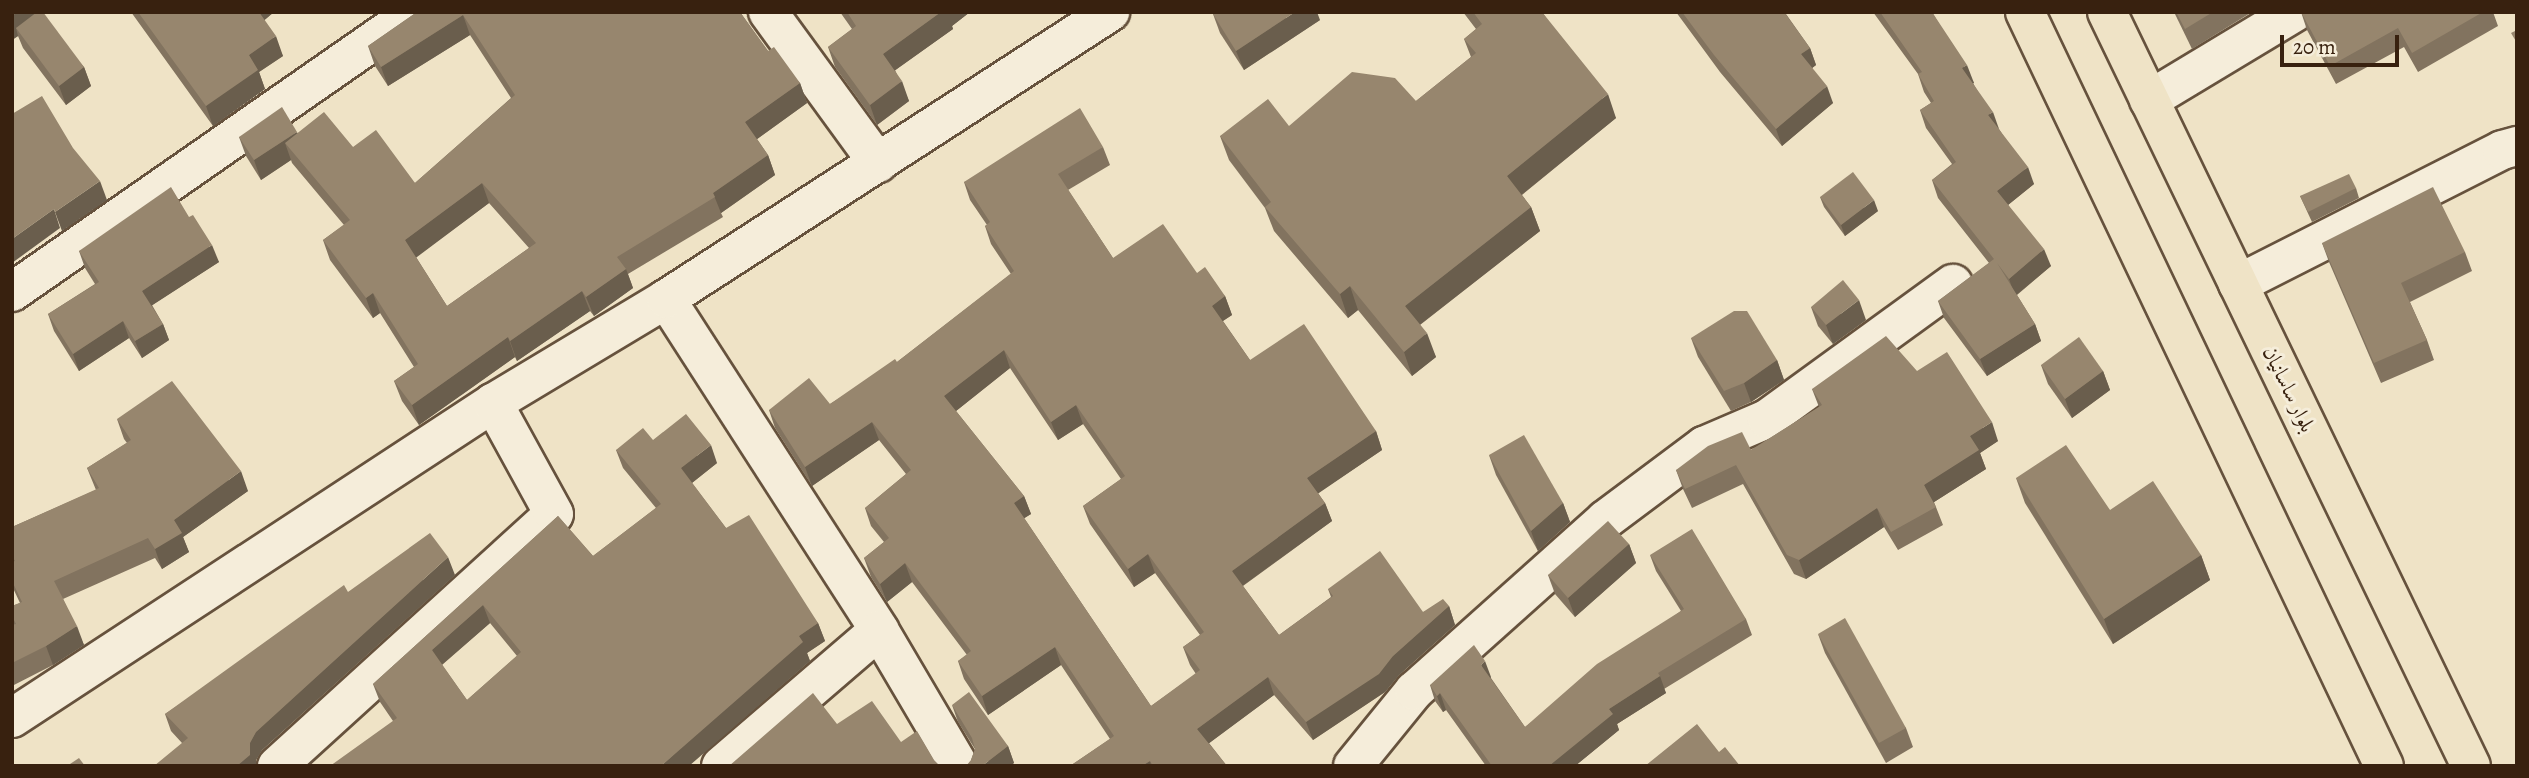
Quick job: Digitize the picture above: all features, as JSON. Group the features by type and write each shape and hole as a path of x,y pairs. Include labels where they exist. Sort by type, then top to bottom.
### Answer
{"highway":[{"path":"2025,12 2384,766"},
{"name":"بلوار ساسانیان","path":"2107,12 2471,766"}],"street":[{"path":"12,292 415,12"},
{"path":"768,12 878,163"},
{"path":"12,718 493,403 666,299 1110,12"},
{"path":"2149,100 2295,12"},
{"path":"2238,284 2502,150 2517,146"},
{"path":"1353,766 1414,691 1605,520 1703,446 1767,419 1953,284"},
{"path":"666,299 879,630 959,766"},
{"path":"276,766 554,514 493,403"},
{"path":"722,766 879,630"}],"building":[{"path":"37,12 43,12 84,67 59,86 16,28"},
{"path":"138,12 259,12 276,36 249,55 258,70 206,106"},
{"path":"417,12 740,12 768,51 774,47 800,83 745,122 768,155 713,193 715,197 617,257 626,269 586,297 582,291 510,341 508,337 412,405 394,381 418,364 373,293 366,298 323,240 350,220 285,143 324,112 353,147 376,130 415,183 515,95 463,15 381,67 368,46","holes":["482,183 536,243 447,306 405,240"]},
{"path":"847,12 941,12 883,54 902,81 870,105 828,47 856,26"},
{"path":"1295,12 1236,51 1213,14"},
{"path":"1473,12 1542,12 1608,94 1507,176 1531,207 1405,306 1427,333 1404,352 1350,286 1340,294 1265,207 1271,202 1220,136 1268,99 1289,126 1352,72 1395,78 1416,101 1476,53 1464,39 1482,24"},
{"path":"1682,12 1784,12 1810,48 1801,54 1827,86 1776,129"},
{"path":"1880,12 1932,12 1967,65 1962,68 1993,112 1988,115 2028,167 1997,191 2044,249 2009,279 1997,263 2035,324 1980,359 1938,301 1994,259 1932,180 1956,162 1920,110 1934,101 1918,74 1922,72"},
{"path":"2176,12 2213,12 2185,29"},
{"path":"2301,12 2483,12 2412,53 2398,28 2330,66"},
{"path":"2517,30 2517,43 2511,33"},
{"path":"42,96 73,148 100,181 12,239 12,114"},
{"path":"282,107 297,132 254,160 239,137"},
{"path":"1080,108 1103,147 1058,174 1113,258 1163,224 1197,273 1205,267 1225,296 1212,306 1250,360 1304,324 1376,431 1307,478 1325,503 1232,571 1279,635 1333,596 1328,589 1380,551 1423,612 1443,599 1449,606 1393,656 1379,674 1306,722 1268,677 1197,729 1227,766 1153,766 1150,761 1142,766 1070,766 1114,736 1055,647 982,696 958,661 971,651 905,563 880,584 864,558 889,538 865,508 911,470 872,422 805,467 769,410 809,378 830,404 895,359 897,362 1014,271 985,226 990,222 964,182","holes":["1004,350 1051,422 1076,405 1125,476 1083,506 1128,569 1148,554 1204,632 1183,647 1200,670 1151,706 1014,503 1024,496 944,396"]},
{"path":"1853,172 1874,200 1841,225 1820,197"},
{"path":"2349,174 2356,188 2308,212 2300,196"},
{"path":"171,187 189,217 193,215 212,245 142,291 163,324 135,341 123,321 73,354 48,314 99,282 79,251"},
{"path":"2433,187 2465,252 2401,283 2427,340 2374,363 2322,243"},
{"path":"1843,280 1859,300 1826,325 1811,307"},
{"path":"1734,311 1747,311 1777,360 1744,383 1724,391 1691,338"},
{"path":"1886,336 1917,371 1947,352 1992,422 1970,436 1979,450 1924,485 1936,507 1891,532 1877,508 1799,560 1787,555 1736,465 1685,489 1676,470 1708,446 1742,432 1751,450 1822,405 1812,389"},
{"path":"2079,337 2103,371 2065,399 2041,365"},
{"path":"172,381 241,471 174,520 182,533 155,549 148,538 54,581 77,626 12,663 12,625 16,624 12,616 12,606 22,602 12,581 12,562 15,561 12,556 12,527 99,488 87,468 131,440 117,419"},
{"path":"686,414 711,445 681,468 726,528 749,515 818,623 799,636 803,642 661,766 330,766 397,718 373,684 558,516 593,556 661,504 616,450 643,428 653,440","holes":["483,605 521,652 467,700 432,650"]},
{"path":"1524,435 1563,503 1531,531 1489,455"},
{"path":"2066,445 2110,510 2153,481 2201,555 2104,619 2016,478"},
{"path":"1608,521 1629,544 1568,598 1548,575"},
{"path":"1692,529 1746,619 1658,673 1660,676 1609,709 1613,714 1549,766 1492,766 1440,693 1437,696 1430,685 1474,645 1485,661 1481,665 1525,727 1597,664 1684,609 1650,555"},
{"path":"430,533 448,557 256,732 250,743 250,755 237,766 154,766 188,738 165,714 344,585 348,592"},
{"path":"1845,618 1906,728 1879,743 1818,634"},
{"path":"969,692 1008,746 982,766 966,766 975,749 972,738 952,705"},
{"path":"813,693 837,724 872,701 901,742 917,731 940,766 729,766"},
{"path":"1697,724 1719,752 1725,747 1740,766 1645,766"},
{"path":"79,758 85,766 67,766"}]}
